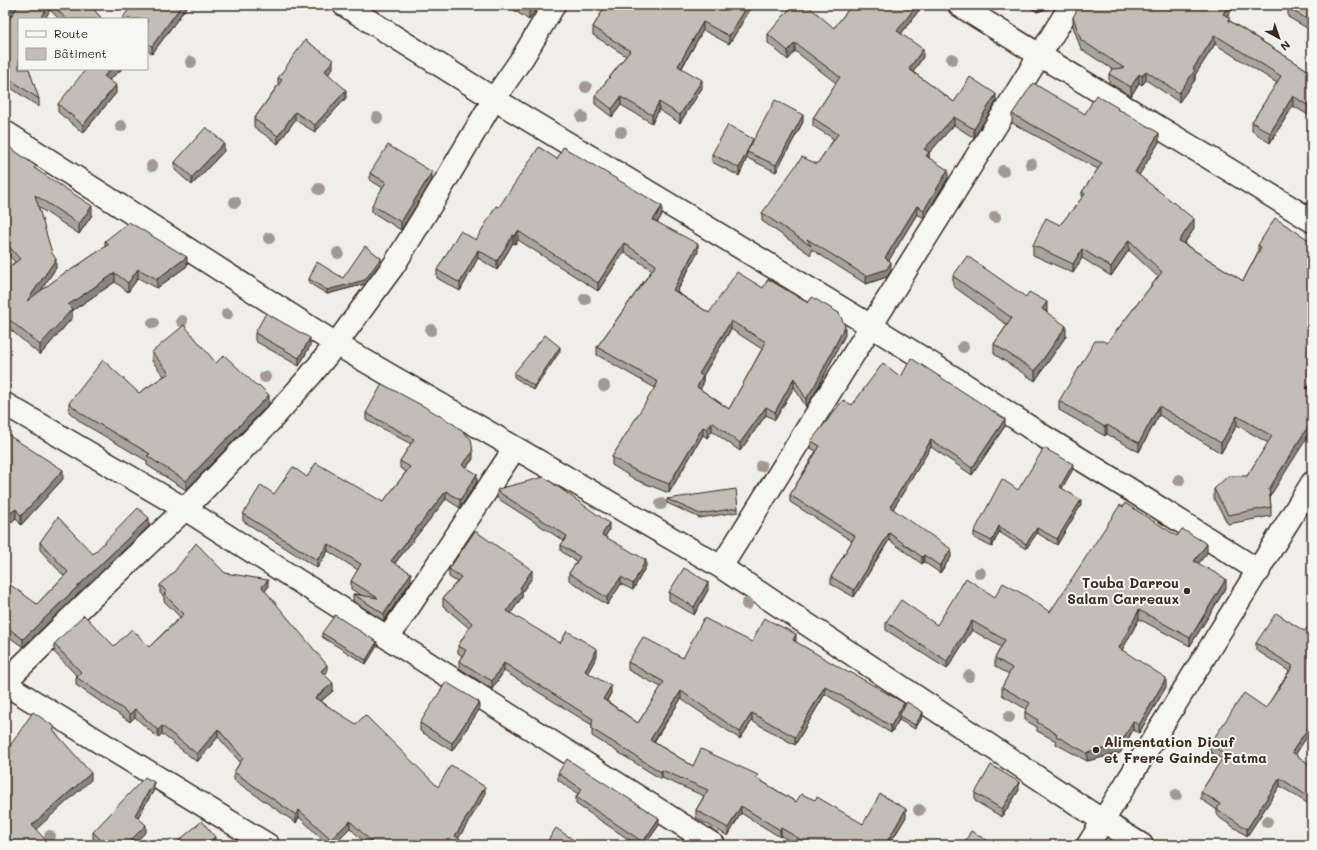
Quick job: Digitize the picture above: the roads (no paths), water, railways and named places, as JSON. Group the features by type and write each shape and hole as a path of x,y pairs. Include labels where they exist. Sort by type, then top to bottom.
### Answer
{"street":[{"path":"344,5 494,99 871,326 1259,571"},
{"path":"268,845 5,683 86,603 185,509 273,418 336,344 394,265 444,185 494,99 523,57 554,5"},
{"path":"959,5 1039,56 1218,162 1312,221"},
{"path":"721,567 1071,5"},
{"path":"5,132 336,344 721,567 1103,821 1142,845"},
{"path":"5,404 185,509 706,843"},
{"path":"388,638 515,448"},
{"path":"1088,845 1259,571 1312,483"}],"place":[{"name":"Touba Darrou Salam Carreaux","path":"1187,591"},
{"name":"Alimentation Diouf et Frere Gainde Fatma","path":"1096,750"}]}
